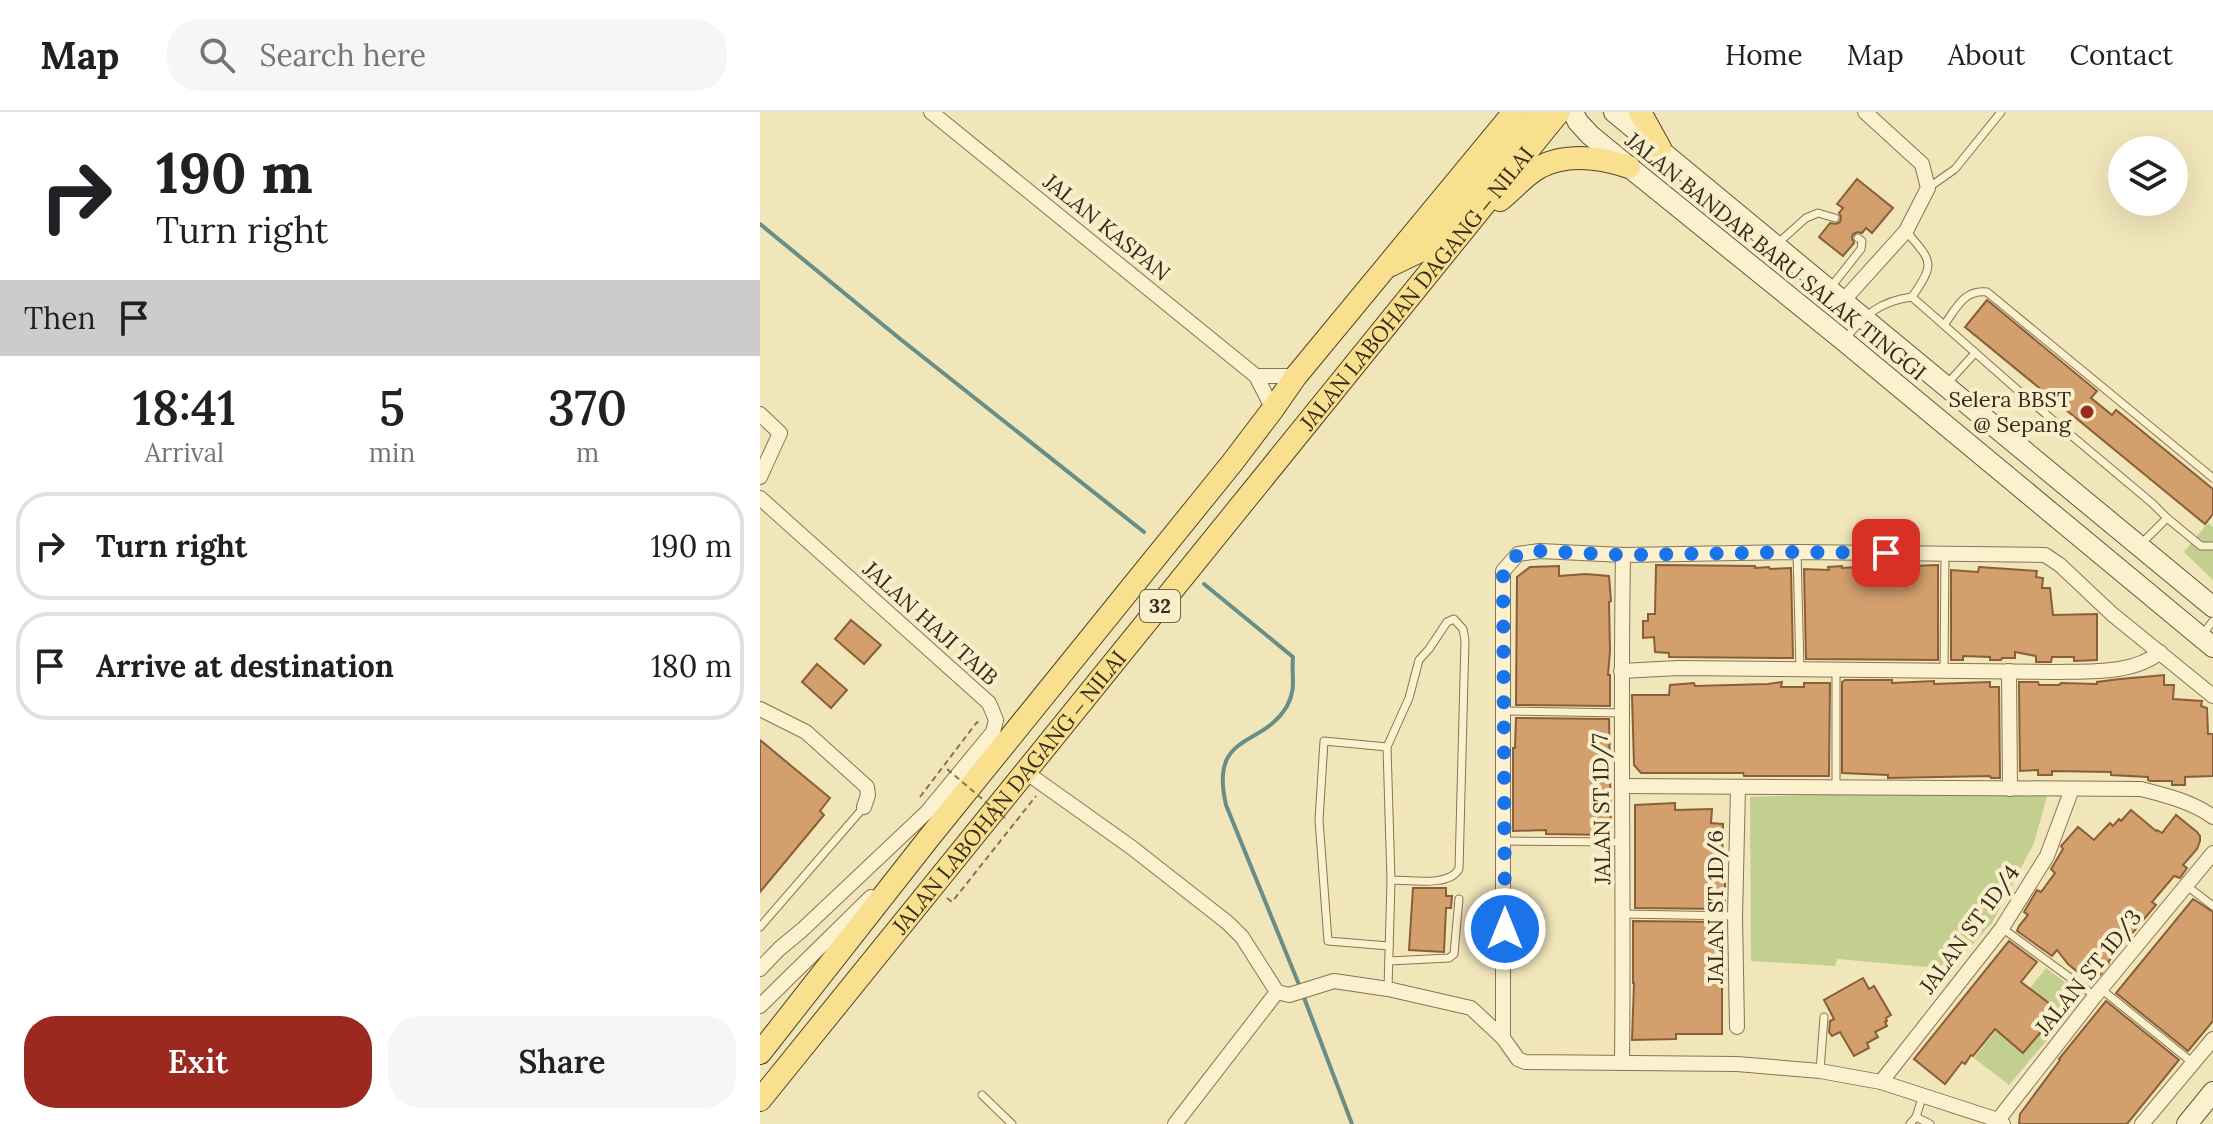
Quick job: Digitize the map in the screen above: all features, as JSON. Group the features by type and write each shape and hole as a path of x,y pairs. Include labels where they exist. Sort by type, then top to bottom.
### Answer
{"main road":[{"name":"JALAN LABOHAN DAGANG ‒ NILAI","path":"760,1053 1273,409 1296,376 1514,112"},
{"path":"1383,269 1422,250 1540,112"},
{"name":"JALAN LABOHAN DAGANG ‒ NILAI","path":"760,1100 1559,112"},
{"name":"JALAN BANDAR BARU SALAK TINGGI","path":"1573,112 1590,135 2209,635"},
{"path":"1614,112 2213,607"},
{"path":"1640,112 1660,148"},
{"path":"1437,264 1491,207 1541,167 1571,158 1600,158 1629,167"},
{"path":"1733,251 1754,228"},
{"path":"2187,1124 2213,1092"}],"street":[{"name":"JALAN KASPAN","path":"931,112 1256,376"},
{"path":"1835,296 1906,231 1928,188 1922,164 1865,112"},
{"path":"1273,409 1256,376 1296,376"},
{"path":"760,414 780,433 760,477"},
{"name":"JALAN HAJI TAIB","path":"760,498 989,703 996,720 993,732 927,812 802,930"},
{"path":"1503,1038 1503,571 1518,554 1540,551 1623,555 1797,552 2045,555 2213,696"},
{"name":"JALAN ST 1D/7","path":"1622,1063 1623,555"},
{"path":"1621,671 1679,668 2109,670 2149,661 2160,652"},
{"path":"2009,671 2010,789"},
{"path":"760,709 806,732 867,787 864,807"},
{"path":"1039,782 1131,847 1228,923 1242,937 1277,992 1289,995 1301,993 1334,981 1388,989 1471,1008 1503,1038 1518,1059 1525,1062 1737,1064 1820,1071 1881,1082 2000,1122"},
{"path":"1622,786 2141,789 2169,797 2213,817"},
{"name":"JALAN ST 1D/6","path":"1737,1027 1735,916 1738,788"},
{"name":"JALAN ST 1D/4","path":"1881,1082 2002,928 2047,856 2072,789"},
{"path":"760,1006 928,839"},
{"name":"JALAN ST 1D/3","path":"2000,1122 2098,992 2213,853"},
{"path":"802,930 791,953 794,959 807,958 824,943"},
{"path":"760,969 802,930"},
{"path":"1175,1124 1277,992"},
{"path":"2142,1124 2213,1039"}],"lane":[{"path":"1928,188 1955,169 2001,112"},
{"path":"1776,246 1806,218 1818,213 1835,218"},
{"path":"1906,231 1923,250 1929,263 1927,275 1912,297"},
{"path":"1835,296 1861,249 1862,241 1858,238"},
{"path":"1944,325 1966,295 1977,290 1987,292 2213,478"},
{"path":"1844,341 1862,318 1884,304 1912,297 2167,518 2201,546 2213,546"},
{"path":"1945,386 1975,353"},
{"path":"2139,546 2167,518"},
{"path":"1797,552 1800,669"},
{"path":"1944,671 1945,554"},
{"path":"1388,989 1391,880 1387,747 1409,698 1419,660 1447,622 1454,619 1463,629 1465,640 1459,869 1455,876 1446,880 1391,880"},
{"path":"1836,669 1836,788"},
{"path":"1503,711 1622,713"},
{"path":"1387,747 1324,741 1319,820 1328,941 1389,946"},
{"path":"760,927 864,807"},
{"path":"1504,841 1622,842"},
{"path":"2187,886 2213,906"},
{"path":"1389,961 1449,958 1454,954 1459,899"},
{"path":"1624,914 1735,916"},
{"path":"2002,928 2098,992 2193,1063"},
{"path":"1820,1071 1824,1017"},
{"path":"982,1095 1012,1124"},
{"path":"1910,1124 1916,1117 1923,1095"},
{"path":"1916,1117 1930,1124"}],"path":[{"path":"947,769 1007,820"},
{"path":"947,898 952,902 1039,782"}],"green space":[{"path":"2208,523 2213,527 2213,580 2184,552"},
{"path":"1836,794 2047,796 2034,843 1992,923 1950,969 1837,959 1835,966 1751,961 1750,797"},
{"path":"2046,968 2084,996 2009,1085 1974,1058"}],"building":[{"path":"1857,179 1893,208 1872,233 1866,228 1862,233 1853,234 1854,243 1843,256 1819,237 1830,223 1840,222 1839,213 1843,208 1837,204"},
{"name":"Selera BBST @ Sepang","path":"1987,300 2097,391 2091,398 2112,415 2116,410 2213,489 2213,514 2205,524 1965,327"},
{"path":"1892,563 1938,565 1938,660 1806,659 1804,569 1829,570 1828,567"},
{"path":"1656,565 1791,568 1793,658 1669,657 1669,653 1655,652 1654,637 1643,638 1643,621 1648,621 1648,614 1655,614"},
{"path":"1559,566 1559,576 1609,576 1610,706 1516,705 1517,577 1530,567"},
{"path":"1979,567 2037,571 2036,577 2043,578 2042,588 2050,588 2053,615 2097,614 2097,660 2074,661 2074,657 2052,657 2051,662 2036,662 2036,656 2015,652 2015,658 2001,660 1963,656 1963,660 1951,660 1951,570 1978,572"},
{"path":"851,620 881,645 864,664 835,639"},
{"path":"817,664 847,690 831,708 802,682"},
{"path":"2164,675 2164,685 2174,685 2173,699 2202,701 2201,706 2207,708 2208,734 2213,734 2213,776 2185,777 2185,785 2172,785 2172,781 2150,781 2148,777 2111,775 2111,772 2052,771 2052,775 2038,775 2038,770 2020,771 2019,682 2038,682 2039,685 2097,684"},
{"path":"1892,680 1892,683 1934,681 1934,684 1990,682 1990,687 1999,687 2000,778 1888,778 1888,775 1842,773 1842,682"},
{"path":"1782,682 1781,687 1830,683 1829,776 1641,773 1634,765 1632,695 1669,695 1670,685"},
{"path":"1516,718 1609,719 1611,835 1513,831"},
{"path":"760,740 830,798 820,811 824,815 760,892"},
{"path":"1675,803 1675,810 1712,809 1711,823 1723,824 1725,909 1635,908 1635,805"},
{"path":"2131,810 2162,833 2176,815 2197,832 2200,841 2183,865 2187,868 2180,878 2174,876 2152,902 2156,905 2100,975 2092,968 2079,973 2057,950 2052,956 2017,931 2028,915 2024,912 2037,890 2041,892 2055,873 2051,869 2063,849 2061,846 2078,827 2094,840 2110,823 2113,826"},
{"path":"1413,888 1446,888 1446,896 1452,896 1451,908 1446,908 1444,952 1409,950"},
{"path":"2193,899 2213,912 2213,1021 2188,1051 2116,993"},
{"path":"1633,921 1723,922 1726,983 1722,983 1722,1034 1676,1034 1676,1039 1632,1040"},
{"path":"2009,941 2037,962 2021,982 2058,1010 2050,1021 2055,1025 2045,1037 2040,1033 2023,1053 1995,1029 1945,1084 1914,1059"},
{"path":"1863,978 1869,989 1874,986 1891,1015 1886,1018 1887,1026 1875,1032 1878,1037 1867,1043 1869,1048 1854,1056 1840,1032 1832,1036 1829,1032 1830,1021 1834,1019 1824,1000"},
{"path":"2106,1001 2179,1060 2127,1124 2019,1124 2020,1114"}],"waterway":[{"path":"760,224 1144,532"},
{"path":"1204,584 1293,657 1293,688 1287,706 1277,720 1231,752 1225,764 1223,781 1226,805 1300,987"},
{"path":"1303,995 1352,1124"}],"place":[{"name":"Selera BBST @ Sepang","path":"2087,412"}],"route":[{"path":"1505,929 1503,571 1518,554 1540,551 1623,555 1886,553"}]}
